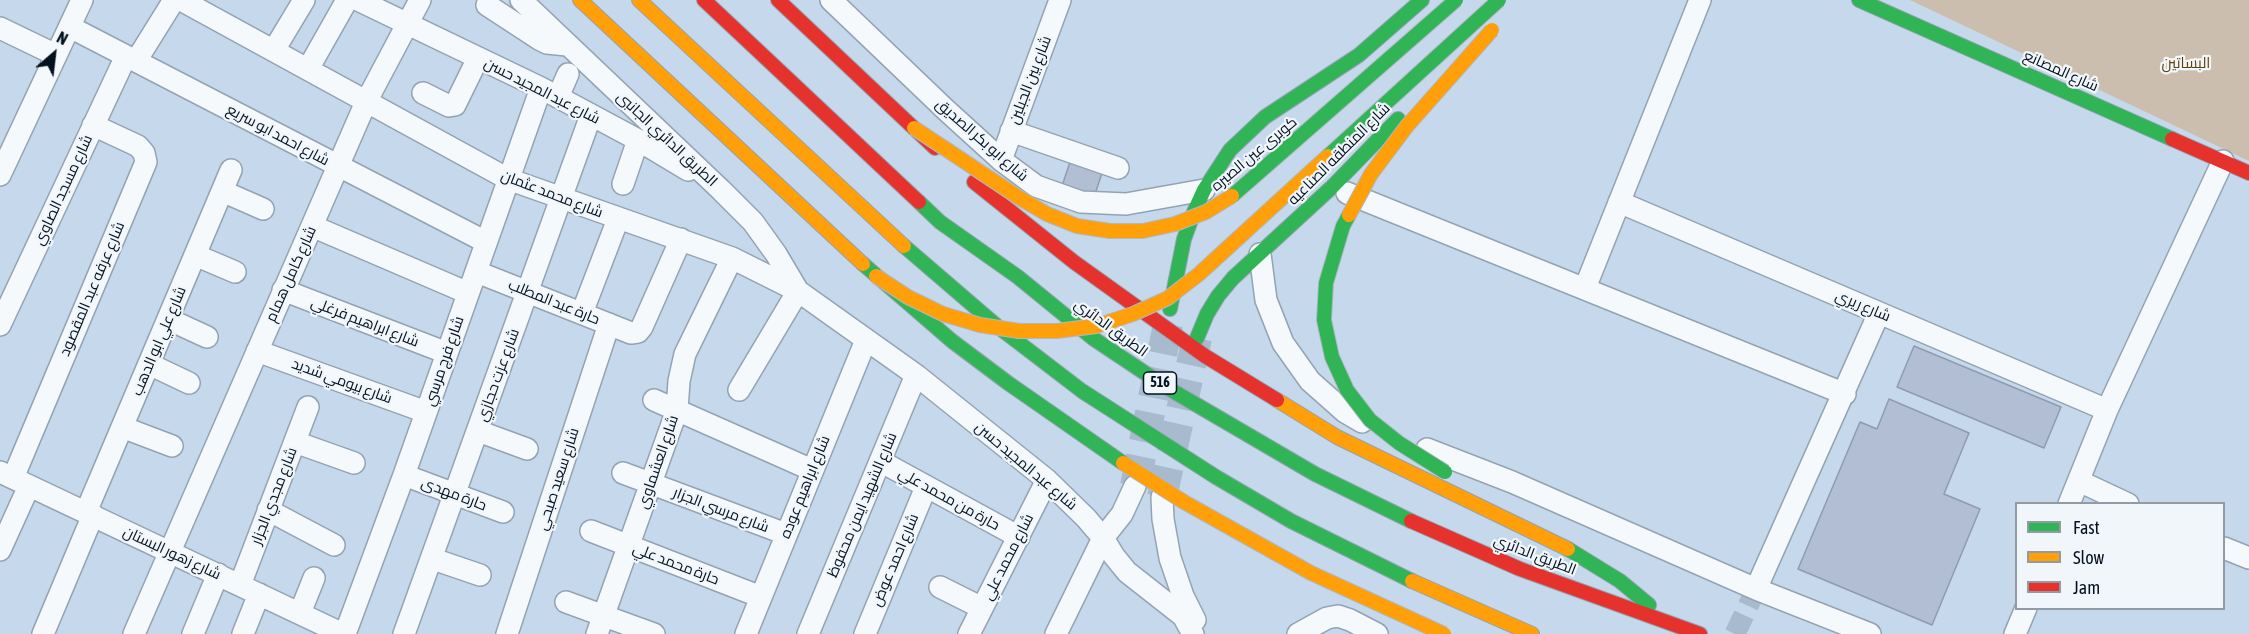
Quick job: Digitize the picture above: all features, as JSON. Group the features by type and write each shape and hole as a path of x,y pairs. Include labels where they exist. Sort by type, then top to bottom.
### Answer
{"main road":[{"path":"580,0 876,276 952,341 1008,384 1131,468 1247,538 1311,573 1444,634"},
{"path":"639,0 917,258 997,326 1082,390 1216,477 1291,521 1393,572 1532,634"},
{"name":"الطريق الدائري","path":"704,0 940,222 1018,277 1094,339 1166,387 1315,474 1418,524 1520,569 1700,634"},
{"path":"778,0 975,183 1049,243 1204,356 1337,437 1555,542"},
{"path":"1169,320 1184,239 1204,190 1230,150 1266,117 1359,55 1422,0"},
{"name":"كوبرى عين الصيره","path":"914,128 1018,197 1047,214 1077,226 1110,231 1143,231 1176,224 1206,212 1234,195 1456,0"},
{"path":"876,276 908,297 943,314 980,325 1019,331 1058,331 1096,326 1133,315 1168,298 1199,274 1499,0"},
{"name":"شارع المنطقه الصناعيه","path":"1197,338 1207,314 1233,278 1332,187 1513,0"},
{"name":"شارع المصانع","path":"1859,0 2249,173"},
{"path":"1498,23 1407,126 1371,174 1343,226 1326,283 1324,320 1332,357 1347,390 1370,420 1399,443 1620,581 1641,596 1663,619"}],"street":[{"path":"0,175 82,0"},
{"name":"شارع مسجد الصاوي","path":"0,325 93,125 131,59 174,0"},
{"name":"شارع محمد عثمان","path":"181,0 508,179 732,258 798,291 866,340"},
{"path":"274,50 304,0"},
{"path":"308,69 347,0"},
{"name":"شارع عبد المجيد حسن","path":"358,0 549,93 638,140 722,190"},
{"name":"شارع كامل همام","path":"134,634 366,102 420,0"},
{"name":"الطريق الدائري الجانبى","path":"521,0 753,222 798,291"},
{"name":"شارع ابو بكر الصديق","path":"831,0 1001,160 1036,186 1081,202 1126,204 1204,190"},
{"name":"شارع بين الجبلين","path":"1001,160 1060,0"},
{"path":"1585,288 1700,0"},
{"path":"487,5 547,43 568,45"},
{"name":"شارع احمد ابو سريع","path":"70,27 486,242"},
{"path":"0,28 56,56"},
{"path":"423,93 449,106 455,105 478,58"},
{"name":"شارع فرج مرسي","path":"344,634 404,475 508,179 549,93 568,74"},
{"name":"شارع عزت حجازي","path":"404,634 591,115"},
{"name":"شارع عرفه عبد المقصود","path":"0,550 14,479 146,162 144,153 138,146 93,125"},
{"path":"1011,131 1118,168"},
{"path":"623,184 638,140"},
{"path":"2070,502 2107,410 2223,161"},
{"name":"شارع علي ابو الدهب","path":"43,634 122,427 231,170"},
{"path":"1332,187 1845,394"},
{"path":"222,192 263,209"},
{"name":"شارع ريري","path":"1620,202 2107,410"},
{"path":"582,313 618,219"},
{"path":"312,226 468,293"},
{"name":"حارة عبد المطلب","path":"477,272 631,333 638,332 681,239"},
{"path":"1260,254 1266,300 1283,343 1310,381 1345,412 1385,435 1449,456 1756,590 1870,634"},
{"path":"195,255 235,272"},
{"name":"شارع العشماوي","path":"600,625 677,410 679,381 685,354 732,258"},
{"name":"شارع ابراهيم فرغلي","path":"283,290 447,353"},
{"path":"739,390 798,291"},
{"path":"1756,590 1879,313"},
{"path":"168,319 207,337"},
{"name":"شارع سعيد صبحي","path":"507,634 609,324"},
{"name":"شارع عبد المجيد حسن","path":"866,340 916,375 1047,480 1086,518 1127,572 1173,606 1183,616 1193,634"},
{"name":"شارع ابراهيم عوده","path":"746,634 866,340"},
{"name":"شارع بيومي شديد","path":"257,351 426,412"},
{"path":"149,364 189,383"},
{"name":"شارع الشهيد ايمن محفوظ","path":"808,634 916,375"},
{"path":"654,400 812,470"},
{"name":"شارع مجدي الجزار","path":"240,585 308,407"},
{"path":"122,427 172,446"},
{"path":"478,431 527,449"},
{"path":"295,442 354,463"},
{"name":"حارة من محمد علي","path":"880,462 1019,537"},
{"name":"شارع مرسي الجزار","path":"623,473 786,534"},
{"name":"حارة مهدى","path":"404,475 503,512"},
{"name":"شارع زهور البستان","path":"14,479 344,634"},
{"name":"شارع محمد علي","path":"969,634 1047,480"},
{"path":"2079,481 2124,502"},
{"path":"1056,634 1103,538 1122,514 1135,486"},
{"name":"شارع احمد عوض","path":"865,634 926,487"},
{"path":"1162,497 1163,519 1170,558 1183,596 1202,634"},
{"path":"268,510 334,545"},
{"name":"حارة محمد علي","path":"591,531 760,597"},
{"path":"2225,549 2249,558"},
{"path":"433,558 480,575"},
{"path":"193,634 218,574"},
{"path":"300,614 314,578"},
{"path":"940,587 982,608"},
{"path":"243,634 259,594"},
{"path":"566,602 600,625 654,634"},
{"path":"2015,634 2026,610"},
{"path":"1309,632 1327,618 1338,616 1377,634"}],"green space":[{"name":"البساتين","path":"1910,0 2249,0 2249,161"}],"building":[{"path":"1070,162 1102,173 1095,194 1061,189"},
{"path":"1914,346 2061,407 2044,448 1897,387"},
{"path":"1889,399 1969,433 1944,494 1980,509 1932,625 1798,569 1860,422 1877,429"}],"tunnel":[{"path":"1135,486 1169,320"},
{"path":"1162,497 1197,338"},
{"path":"1735,634 1756,589"}],"traffic: fast":[{"path":"1170,309 1184,239 1194,212 1204,190 1230,150 1265,117 1359,55 1422,0"},
{"path":"1232,196 1456,0"},
{"path":"1328,156 1499,0"},
{"path":"1859,0 2172,139"},
{"path":"1197,338 1207,314 1233,278 1332,187 1398,119"},
{"path":"919,202 940,222 1018,277 1094,339 1166,387 1315,474 1411,521"},
{"path":"1349,215 1343,226 1326,283 1324,320 1332,357 1347,390 1370,420 1399,443 1445,472"},
{"path":"904,246 997,326 1082,391 1216,477 1291,521 1412,581"},
{"path":"863,264 952,341 1123,463"},
{"path":"1568,549 1620,581 1649,605"}],"traffic: slow":[{"path":"580,0 863,264"},
{"path":"639,0 904,246"},
{"path":"1349,215 1371,174 1407,126 1492,30"},
{"path":"914,128 1018,197 1047,214 1077,226 1110,231 1143,231 1175,224 1206,212 1232,196"},
{"path":"876,276 908,297 943,314 980,325 1019,331 1057,331 1096,326 1133,314 1168,298 1199,274 1328,156"},
{"path":"1277,400 1337,437 1568,549"},
{"path":"1123,463 1184,502 1311,573 1444,634"},
{"path":"1412,581 1532,634"}],"traffic: jam":[{"path":"704,0 919,202"},
{"path":"778,0 935,148"},
{"path":"2172,139 2249,173"},
{"path":"974,182 1074,262 1205,356 1277,400"},
{"path":"1411,521 1520,569 1700,634"}]}
